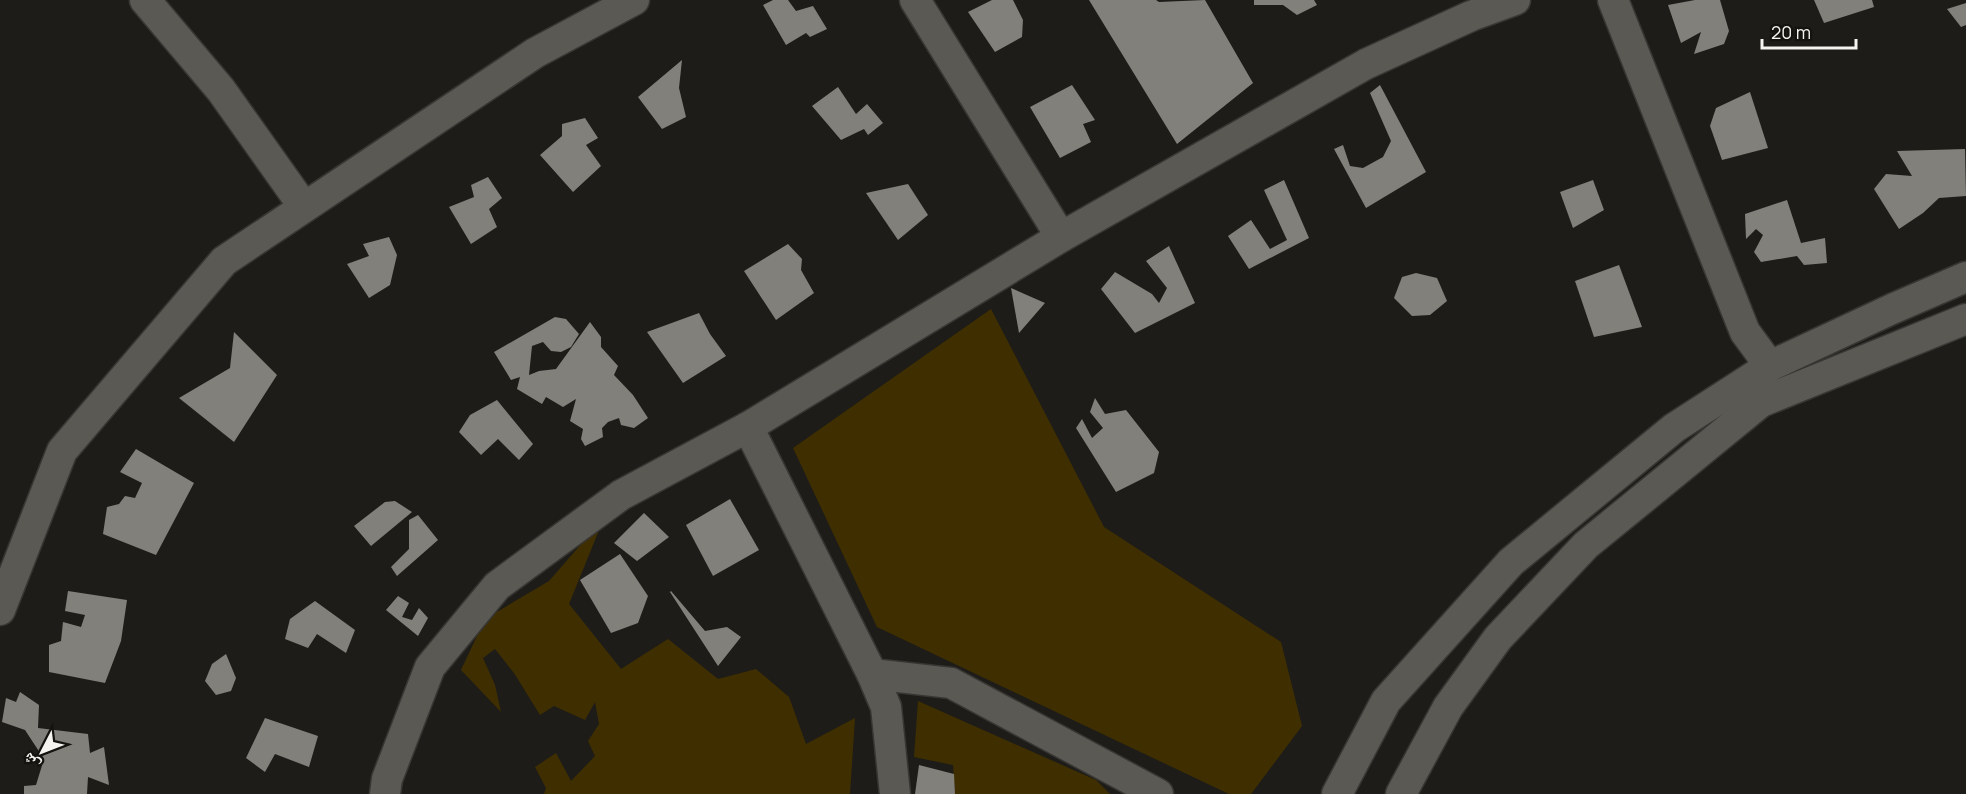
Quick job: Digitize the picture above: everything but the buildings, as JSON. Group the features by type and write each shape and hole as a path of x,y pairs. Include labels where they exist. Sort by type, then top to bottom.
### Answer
{"street":[{"path":"145,0 220,90 304,207"},
{"path":"0,610 62,451 224,261 535,53 634,0"},
{"path":"915,0 1061,237"},
{"path":"385,794 387,779 430,667 497,586 621,495 748,427 1061,237 1366,64 1472,16 1515,0"},
{"path":"1613,0 1745,332 1770,366"},
{"path":"1337,794 1386,701 1511,562 1674,428 1770,366 1966,277"},
{"path":"1401,794 1448,707 1498,638 1586,544 1761,402 1966,319"},
{"path":"748,427 872,674 886,707 894,794"},
{"path":"872,674 951,683 1158,794"}],"shaded area":[{"path":"991,309 1104,527 1281,642 1302,726 1251,794 1229,794 877,627 793,448"},
{"path":"604,518 569,604 621,669 668,639 718,679 756,669 789,697 806,744 855,718 850,794 544,794 546,788 535,767 556,753 571,781 595,756 588,741 599,724 595,702 585,720 554,706 540,715 514,673 495,649 483,658 495,685 501,712 461,670 485,619 549,581"},
{"path":"918,701 1096,780 1110,794 955,794 953,765 914,757"}]}
